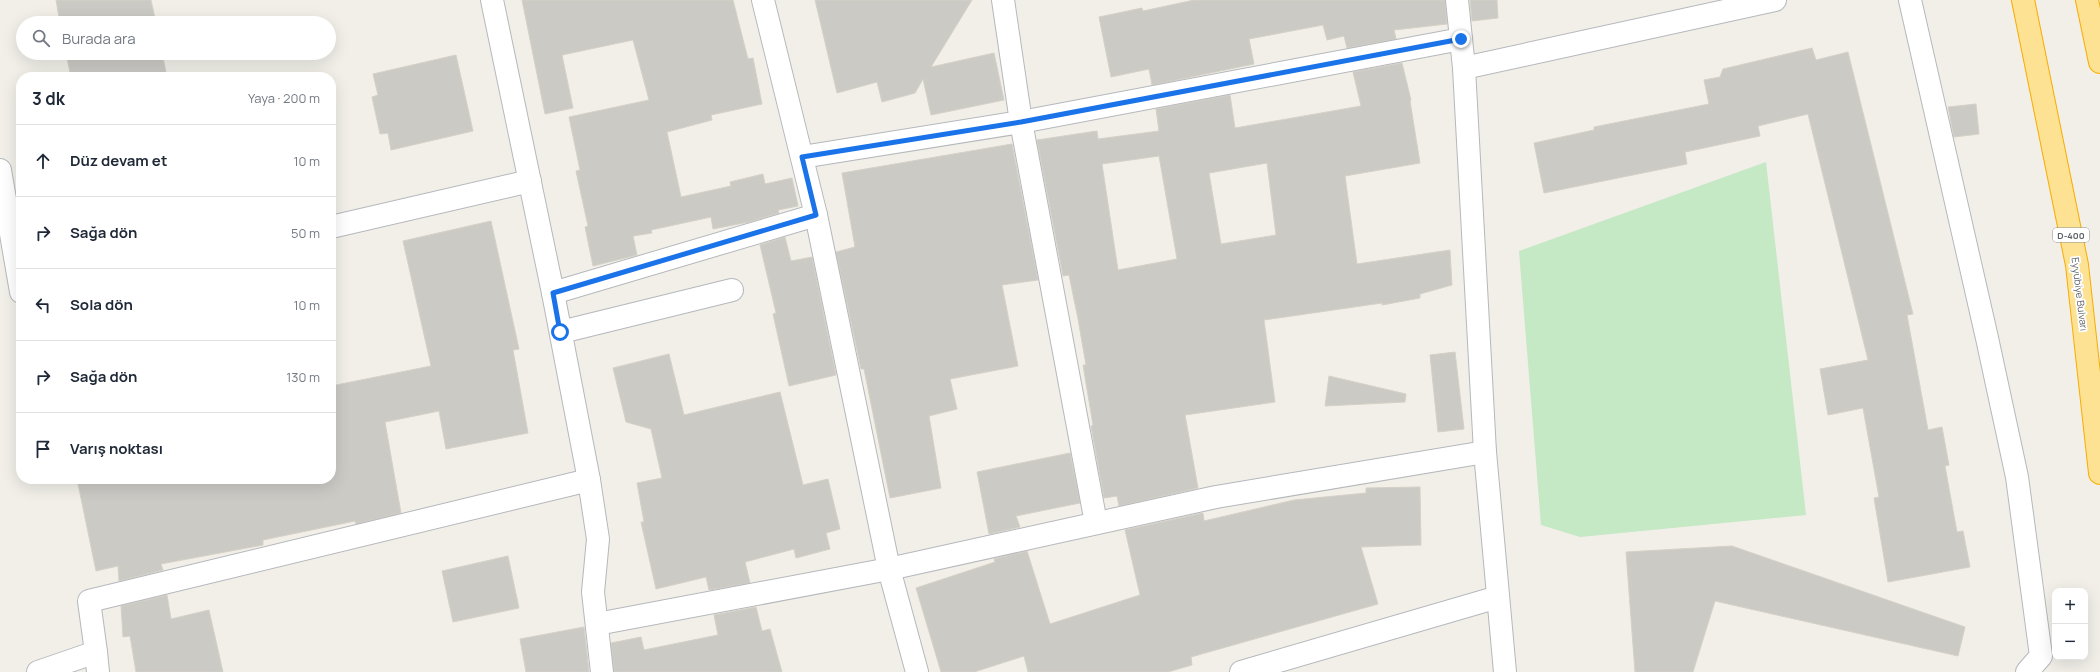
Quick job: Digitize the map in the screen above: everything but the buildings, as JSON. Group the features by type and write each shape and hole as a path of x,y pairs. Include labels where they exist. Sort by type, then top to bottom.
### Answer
{"highway":[{"name":"Eyyübiye Bulvarı","path":"2023,0 2077,265 2100,473"},
{"path":"2087,0 2100,62"}],"street":[{"path":"492,0 553,293 589,480 598,539 594,592 602,672"},
{"path":"763,0 816,215 889,569 917,672"},
{"path":"1003,0 1021,122 1096,523"},
{"path":"1457,0 1464,68 1485,452 1505,672"},
{"path":"1464,68 1775,0"},
{"path":"1910,0 1987,338 2016,477 2040,656 2027,672"},
{"path":"802,157 1021,122 1461,39"},
{"path":"0,170 16,263"},
{"path":"336,226 530,181"},
{"path":"553,293 816,215"},
{"path":"560,332 732,290"},
{"path":"597,624 889,569 1216,497 1485,452"},
{"path":"38,672 97,662 89,601 589,480"},
{"path":"1241,672 1498,597"}],"green space":[{"path":"1766,162 1806,515 1580,537 1541,525 1519,251"}],"route":[{"path":"560,332 553,293 816,215 802,157 1021,122 1461,39"}]}
